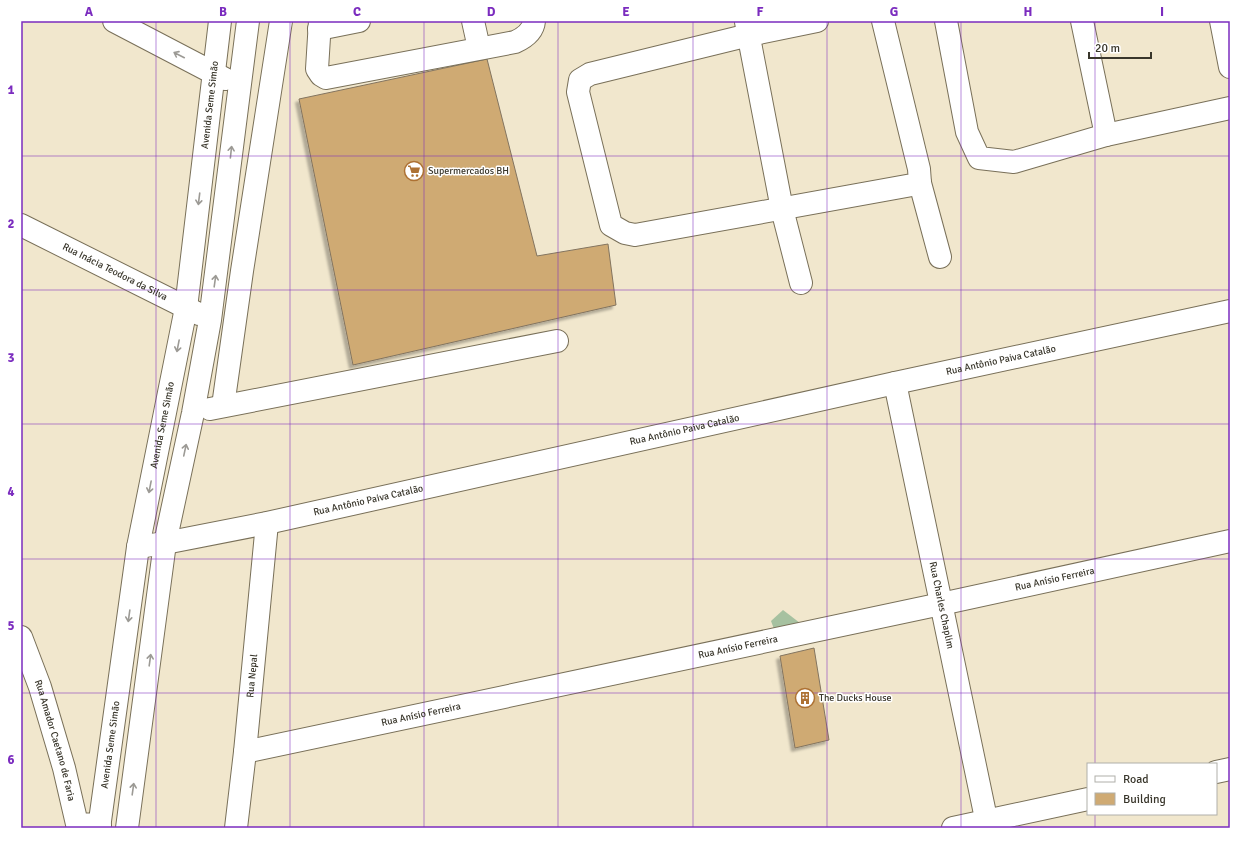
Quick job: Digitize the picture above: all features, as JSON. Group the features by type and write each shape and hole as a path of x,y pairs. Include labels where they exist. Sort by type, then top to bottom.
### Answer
{"street":[{"path":"114,21 239,86"},
{"name":"Avenida Seme Simão","path":"100,826 138,547 186,308 220,21"},
{"path":"127,828 165,543 193,413 210,320 248,21"},
{"path":"223,406 242,271 281,21"},
{"path":"359,21 319,25 316,69 326,78 515,42 524,38 530,32 534,25 534,21"},
{"path":"474,21 486,47"},
{"path":"486,47 489,21"},
{"path":"817,21 747,28 590,74 580,80 578,92 611,225 625,233 635,235 912,185 920,182"},
{"path":"883,21 919,169 920,182 940,257"},
{"path":"946,21 967,132 978,158 1014,162 1106,135 1230,108"},
{"path":"1082,21 1106,135"},
{"path":"1221,21 1230,67"},
{"path":"747,28 782,208 801,283"},
{"name":"Rua Inácia Teodora da Silva","path":"21,225 210,320"},
{"name":"Rua Antônio Paiva Catalão","path":"138,547 267,523 895,383 1230,311"},
{"path":"193,413 557,341"},
{"name":"Rua Charles Chaplim","path":"895,383 987,824"},
{"name":"Rua Nepal","path":"236,828 245,752 267,523"},
{"name":"Rua Anísio Ferreira","path":"245,752 1230,541"},
{"name":"Rua Amador Caetano de Faria","path":"21,638 40,687 64,768 68,826 100,826"},
{"path":"1217,772 1230,769"},
{"path":"953,828 987,824 1087,799"}],"green space":[{"path":"783,610 800,623 774,629 771,621"}],"building":[{"name":"Supermercados BH","path":"487,59 537,256 608,244 616,305 353,365 299,99"},
{"name":"The Ducks House","path":"814,648 829,740 795,748 780,656"}],"place":[{"name":"Supermercados BH","path":"414,171"},
{"name":"The Ducks House","path":"805,698"}]}
